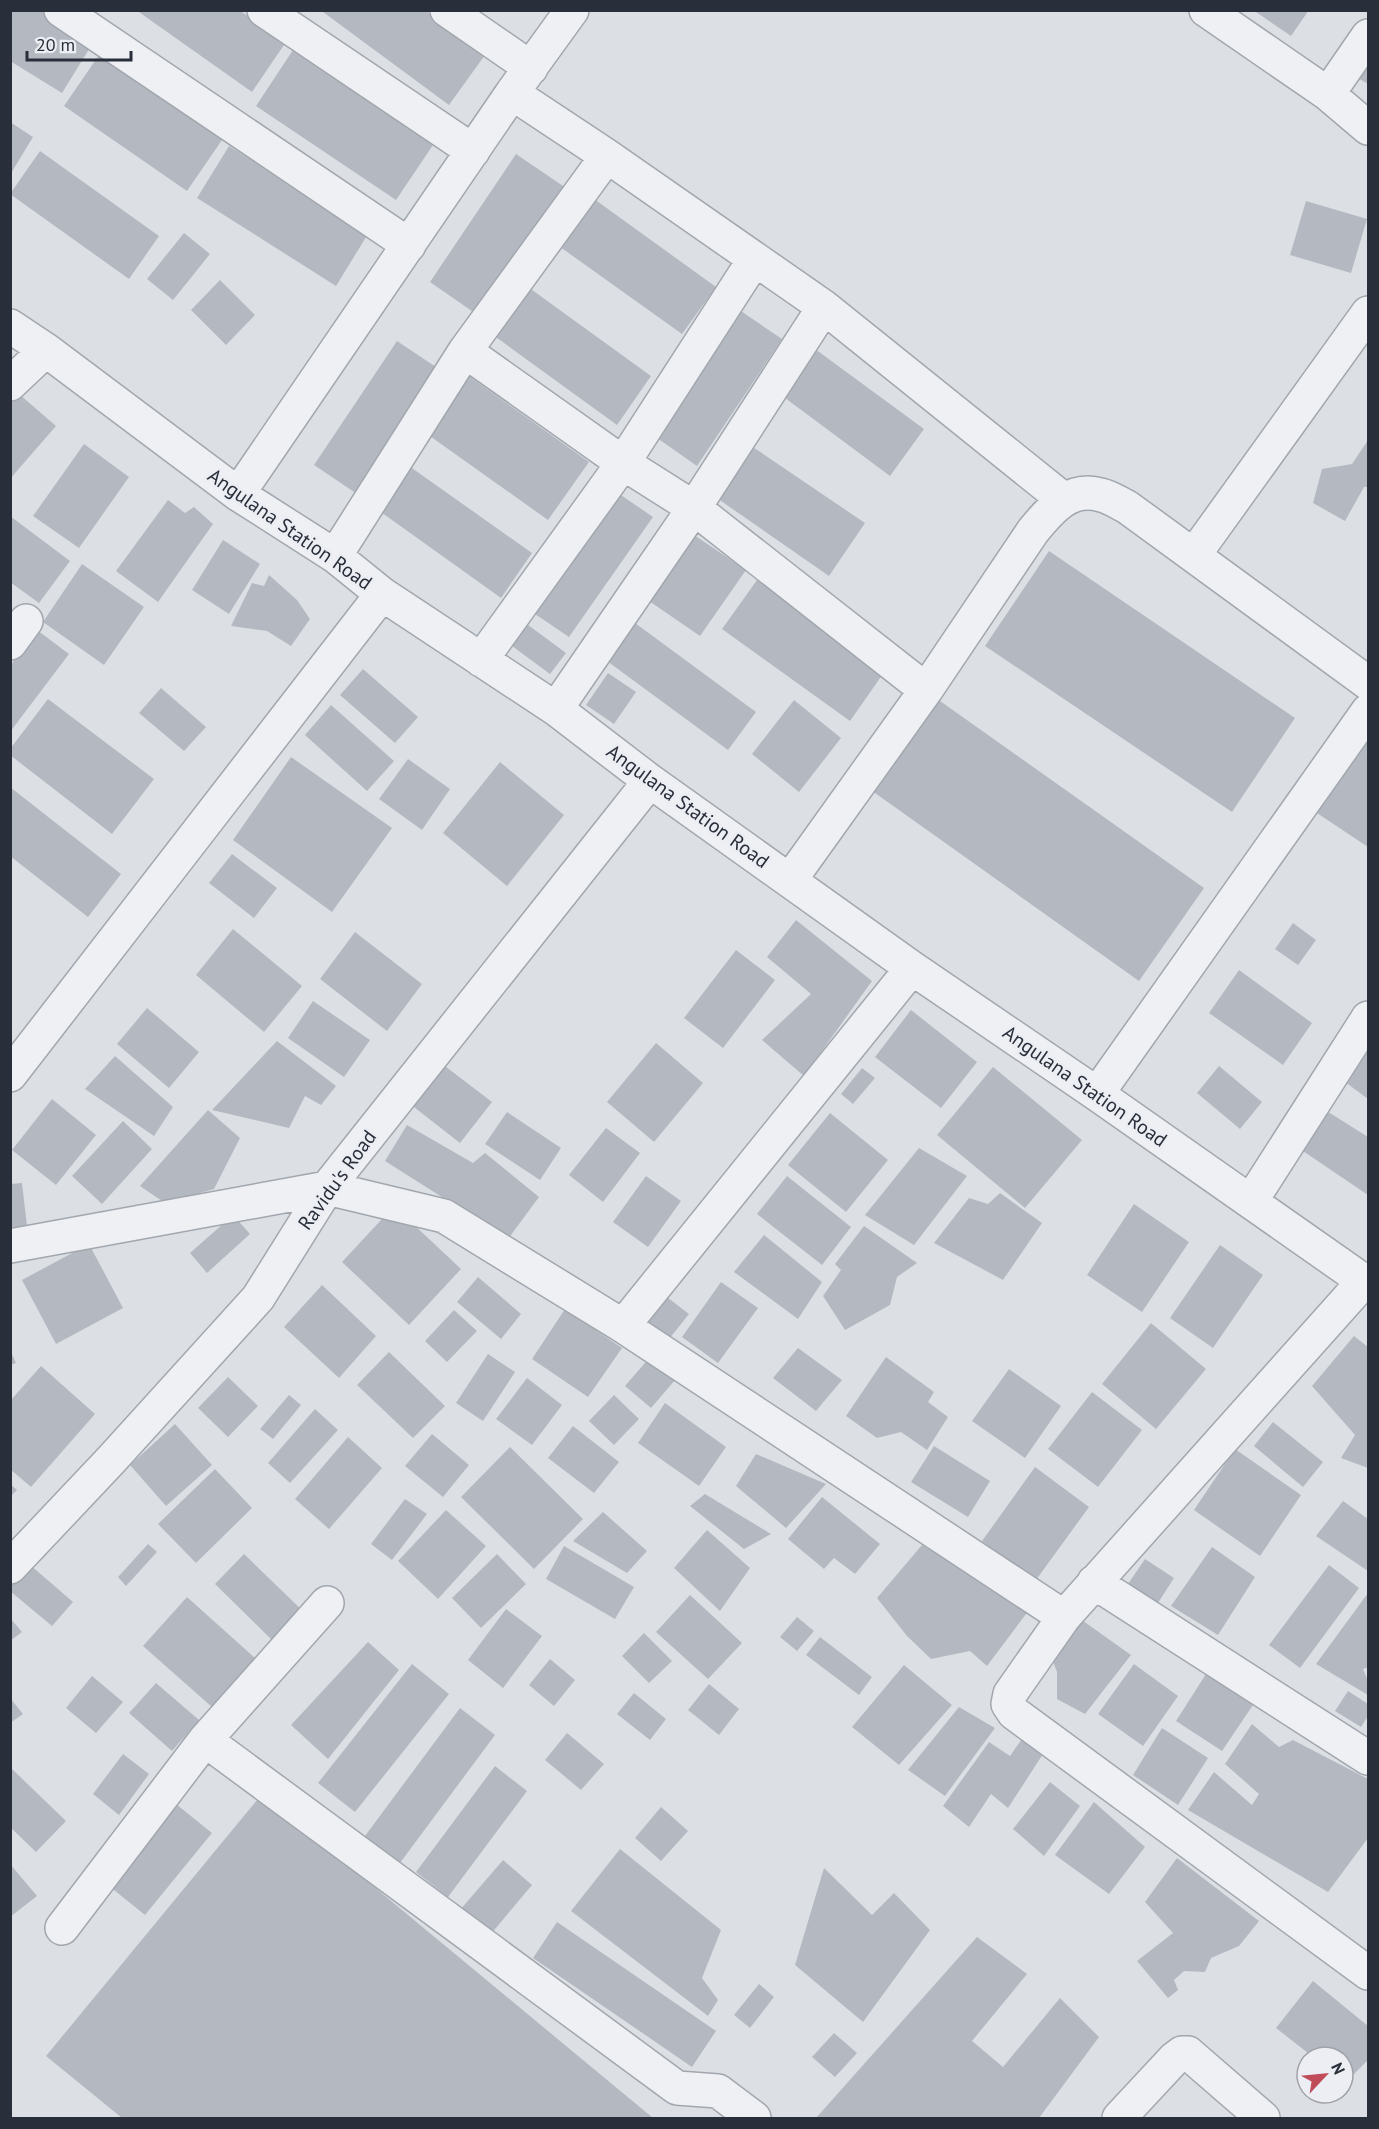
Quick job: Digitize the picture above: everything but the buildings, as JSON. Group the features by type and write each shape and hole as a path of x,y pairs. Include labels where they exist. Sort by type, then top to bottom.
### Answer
{"street":[{"path":"61,10 409,244"},
{"path":"264,10 473,151"},
{"path":"447,10 522,81 607,156 824,307 1063,499"},
{"path":"238,494 572,10"},
{"path":"1206,10 1328,94 1368,128"},
{"path":"1328,94 1368,36"},
{"path":"335,556 465,351 607,156"},
{"path":"481,660 623,463 754,260"},
{"path":"556,709 694,508 824,307"},
{"path":"1194,555 1368,313"},
{"name":"Angulana Station Road","path":"10,326 46,350 238,494 335,556 382,594 556,709 650,781 912,968 1097,1094 1366,1283"},
{"path":"10,384 46,350"},
{"path":"465,351 623,463 694,508 926,690"},
{"path":"790,880 926,690 1048,512 1063,499 1082,492 1100,494 1127,507 1368,684"},
{"path":"10,1075 382,594"},
{"path":"1097,1094 1368,711"},
{"name":"Ravidu's Road","path":"10,1567 112,1460 258,1298 327,1188 650,781"},
{"path":"623,1326 912,968"},
{"path":"1251,1201 1368,1018"},
{"path":"10,1246 327,1188 444,1216 623,1326 1064,1617"},
{"path":"1366,1283 1064,1617 1010,1694 1008,1704 1014,1713 1368,1973"},
{"path":"1094,1582 1368,1758"},
{"path":"62,1928 205,1740 327,1603"},
{"path":"205,1740 677,2088 718,2091 754,2118"},
{"path":"1119,2118 1173,2059 1182,2053 1188,2053 1263,2118"}]}
